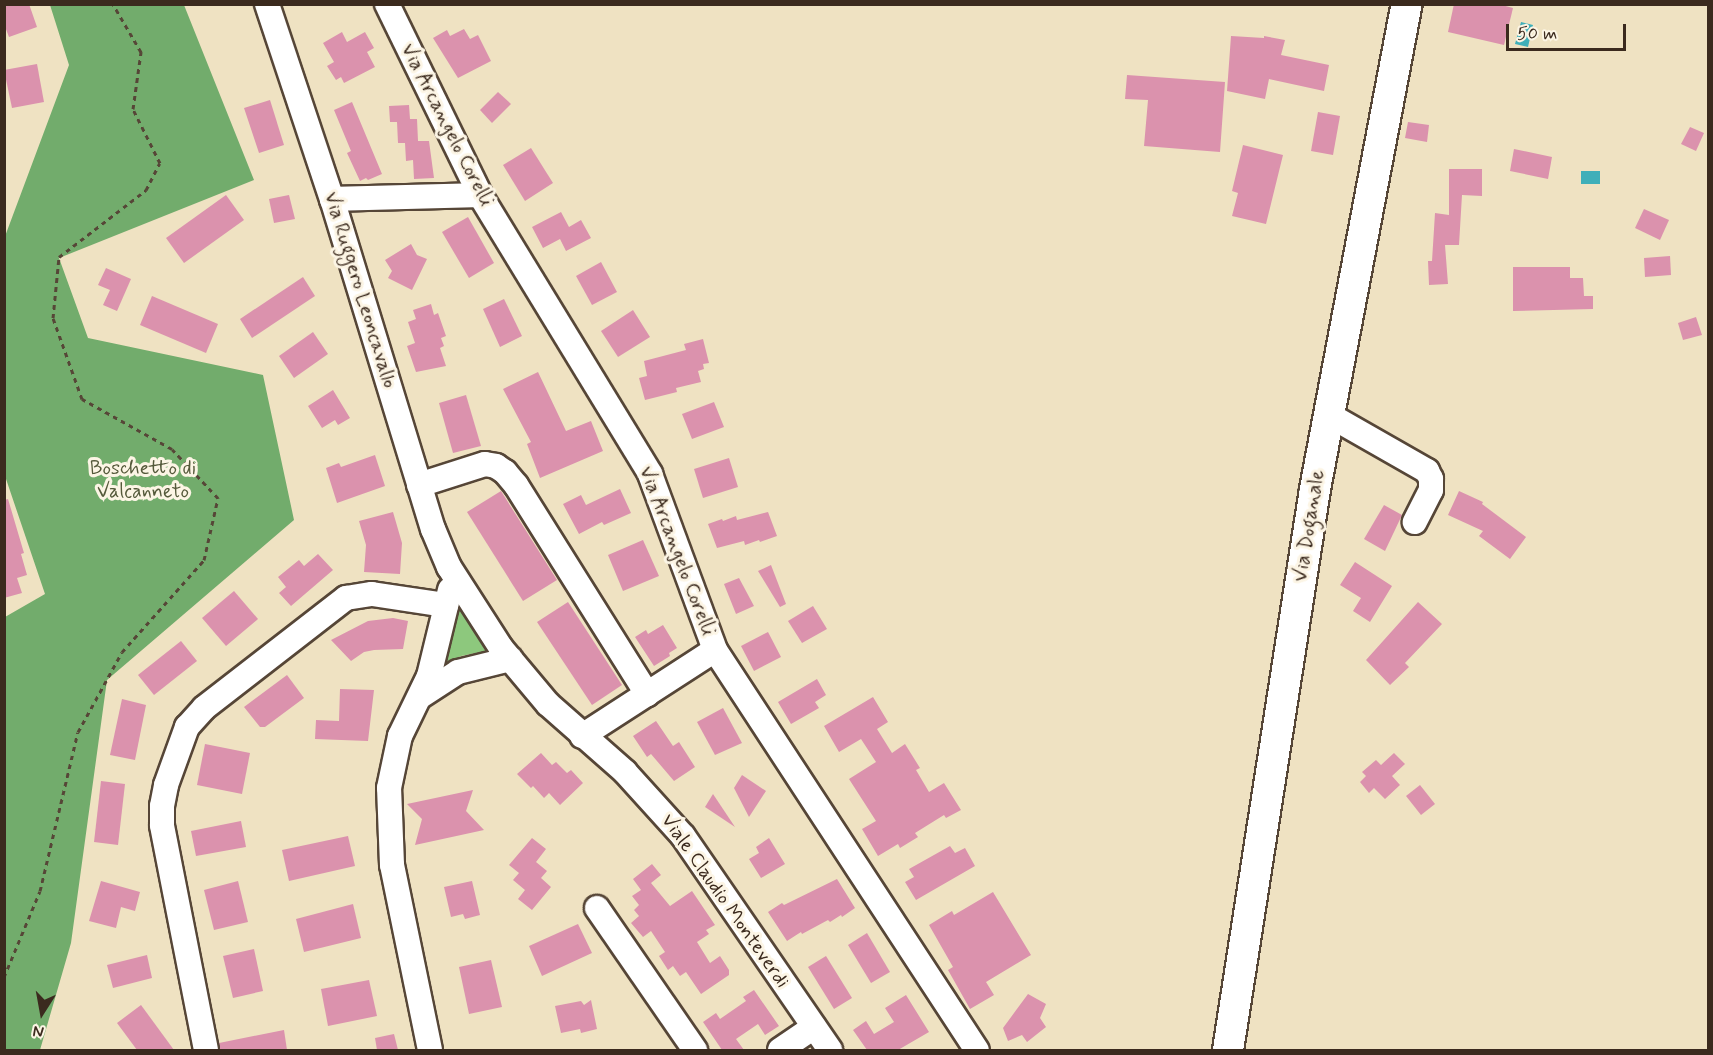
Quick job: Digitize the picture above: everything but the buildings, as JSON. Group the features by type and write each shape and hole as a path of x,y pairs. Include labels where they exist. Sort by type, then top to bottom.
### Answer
{"main road":[{"name":"Via Doganale","path":"1228,1050 1315,489 1407,4"}],"street":[{"name":"Via Ruggero Leoncavallo","path":"267,4 332,199 437,540 454,574 510,659"},
{"name":"Via Arcangelo Corelli","path":"387,4 480,195 650,474 715,650 977,1050"},
{"path":"332,199 480,195"},
{"path":"1329,415 1426,471 1431,479 1431,490 1415,522"},
{"path":"419,485 484,464 496,466 505,472 516,485 647,694"},
{"path":"430,1050 392,865 389,788 394,758 405,727 422,696 454,574"},
{"path":"201,1046 163,837 161,812 166,785 187,727 204,708 346,598 372,594 446,605"},
{"path":"582,736 715,650"},
{"path":"422,696 458,672 510,659"},
{"name":"Viale Claudio Monteverdi","path":"510,659 556,713 637,784 683,836 830,1050"},
{"path":"597,908 695,1050"},
{"path":"780,1050 814,1027"}],"path":[{"path":"4,977 40,891 78,732 122,652 204,560 218,498 172,448 82,399 53,318 59,257 146,190 160,163 133,109 141,52 113,4"}],"green space":[{"name":"Boschetto di Valcanneto","path":"50,5 184,5 254,180 59,258 88,338 263,375 294,520 107,680 71,943 40,1050 5,1050 5,617 45,594 5,476 4,239 69,65"},
{"path":"457,605 486,651 461,656 444,664"}],"water":[{"path":"1521,22 1533,25 1528,47 1515,44"},
{"path":"1581,171 1600,171 1600,184 1581,184"}]}
